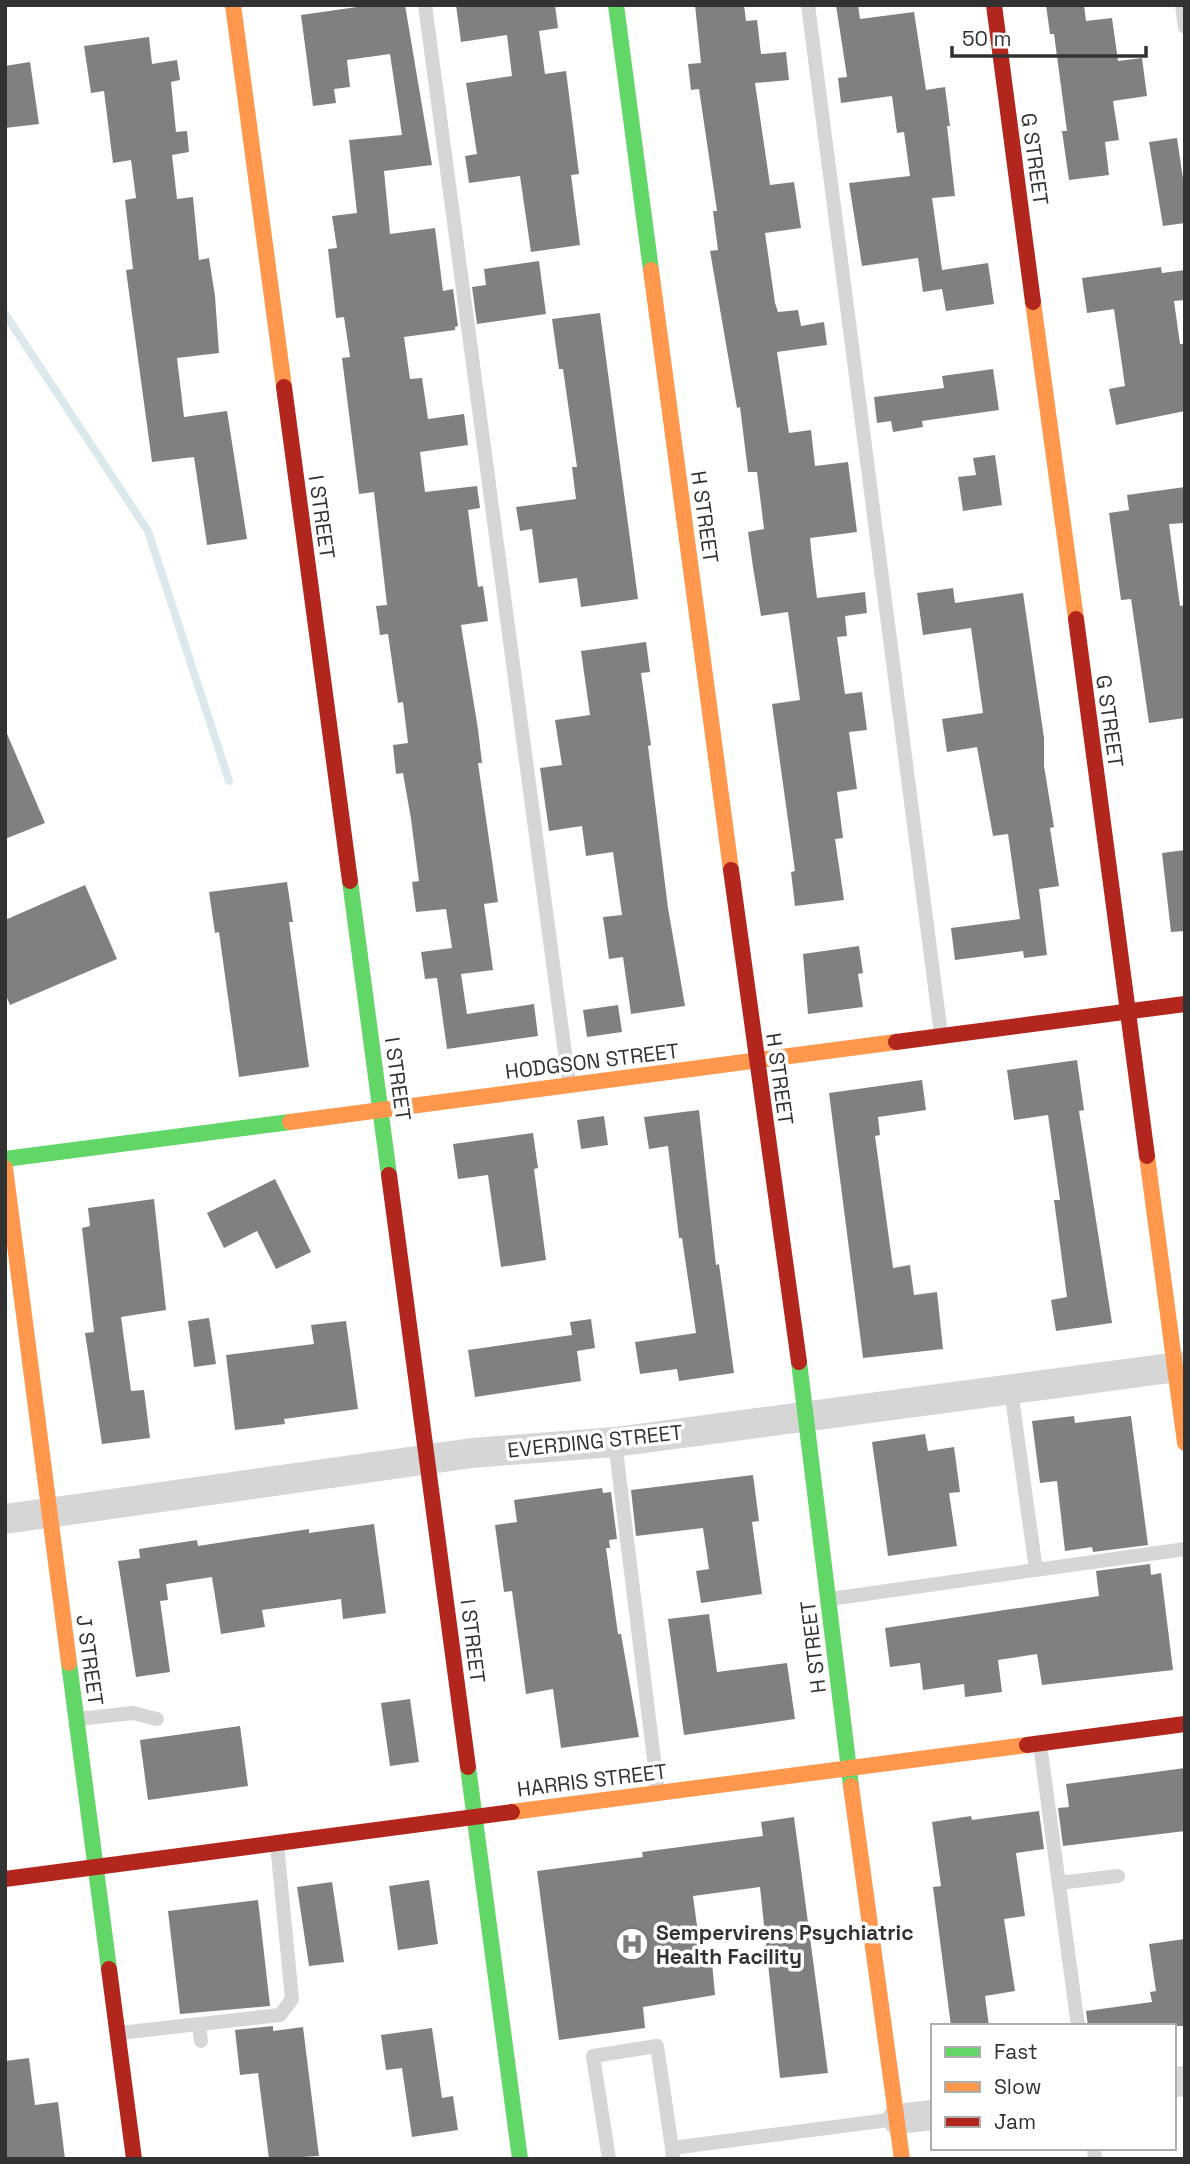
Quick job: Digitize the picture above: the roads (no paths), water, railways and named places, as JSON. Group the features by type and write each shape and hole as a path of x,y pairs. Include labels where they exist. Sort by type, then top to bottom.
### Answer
{"street":[{"name":"I STREET","path":"233,5 429,1460 520,2159"},
{"name":"H STREET","path":"616,5 756,1062 807,1417 849,1768 902,2159"},
{"name":"G STREET","path":"994,5 1126,1013 1180,1366 1185,1443"},
{"name":"HODGSON STREET","path":"5,1159 1185,1004"},
{"name":"J STREET","path":"5,1168 134,2159"},
{"name":"EVERDING STREET","path":"5,1519 472,1453 615,1442 1180,1366"},
{"name":"HARRIS STREET","path":"5,1880 1185,1724"},
{"path":"504,1832 512,1824 528,1821 558,1805"},
{"path":"491,1938 499,1913 496,1847"},
{"path":"897,2119 931,2115"}],"lane":[{"path":"425,5 569,1085"},
{"path":"807,5 941,1035"},
{"path":"1182,5 1185,27"},
{"path":"1011,1390 1036,1570"},
{"path":"615,1442 659,1793"},
{"path":"829,1599 1185,1549"},
{"path":"76,1719 133,1713 157,1719"},
{"path":"1040,1743 1078,2024"},
{"path":"118,2033 280,2015 292,1999 276,1843"},
{"path":"1059,1883 1118,1876"},
{"path":"199,2025 201,2041"},
{"path":"609,2159 593,2056 657,2046 673,2154 897,2119"}],"waterway":[{"path":"5,314 148,531 229,781"}],"place":[{"name":"Sempervirens Psychiatric Health Facility","path":"632,1944"}]}
